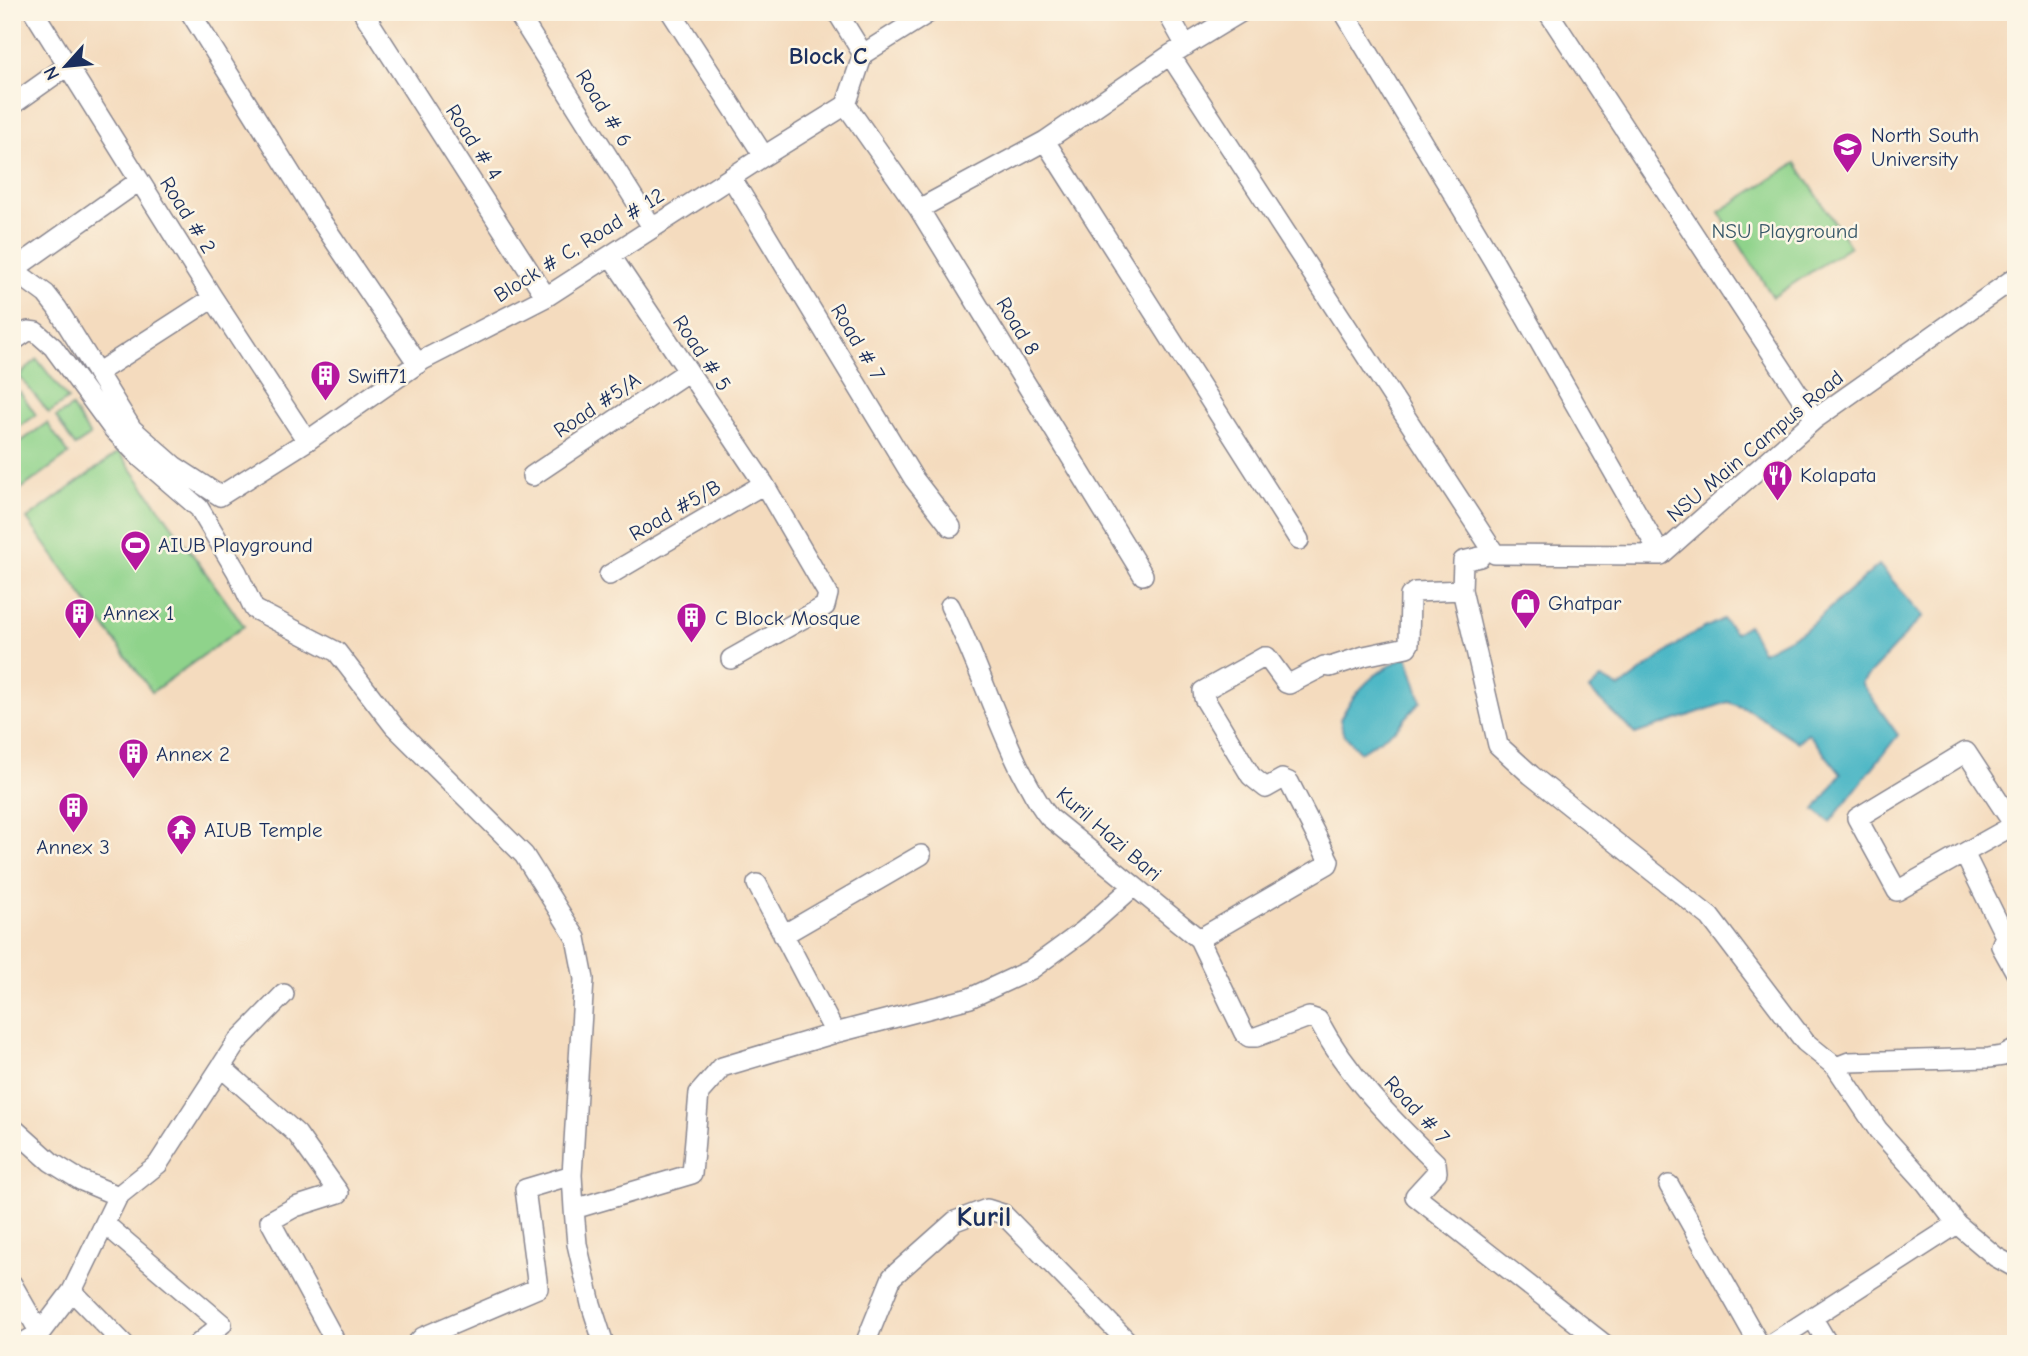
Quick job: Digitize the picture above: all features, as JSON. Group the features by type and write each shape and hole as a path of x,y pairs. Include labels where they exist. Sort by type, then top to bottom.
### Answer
{"street":[{"name":"Road # 2","path":"34,12 213,298 307,441"},
{"path":"190,12 315,212 418,364"},
{"name":"Road # 4","path":"363,12 546,297"},
{"name":"Road # 6","path":"517,12 652,227"},
{"path":"671,12 764,156"},
{"path":"837,12 863,54"},
{"path":"846,105 863,54 930,12"},
{"path":"1167,12 1178,51 1487,556"},
{"path":"919,209 1045,141 1241,12"},
{"path":"1344,12 1493,260 1661,555 1487,556 1463,561 1462,590 1497,745 1710,917 1805,1042 1836,1067 1878,1130 1926,1183 1957,1224 1996,1257 2016,1268"},
{"path":"1548,12 1815,419"},
{"path":"12,105 67,66"},
{"name":"Block # C, Road # 12","path":"97,373 132,429 174,466 220,496 307,441 418,364 546,297 846,105"},
{"name":"Road 8","path":"846,105 919,209 1143,576"},
{"path":"1045,141 1299,540"},
{"name":"Road # 7","path":"731,177 914,479 951,527"},
{"path":"139,181 13,269 46,294 97,373 213,298"},
{"name":"Road # 5","path":"611,256 760,479 828,594 825,606 731,659"},
{"name":"NSU Main Campus Road","path":"1661,555 1815,419 2016,277"},
{"path":"12,342 28,331 36,332 53,347 113,429 141,458 199,508 237,572 254,609 337,652 394,726 524,855 576,938 583,979 572,1175 574,1209 577,1244 604,1344"},
{"name":"Road #5/A","path":"532,476 687,372"},
{"name":"Road #5/B","path":"609,575 760,479"},
{"path":"1199,939 1329,861 1289,782 1282,779 1266,788 1251,776 1204,698 1203,691 1264,657 1267,657 1286,684 1289,684 1322,666 1329,667 1364,656 1407,648 1410,596 1415,592 1462,590"},
{"name":"Kuril Hazi Bari","path":"950,606 966,637 1007,742 1041,809 1199,939 1244,1033 1249,1037"},
{"path":"1966,752 2015,825 1964,853 1897,891 1857,818 1966,752"},
{"path":"1964,853 2010,932 2001,946 2016,973"},
{"path":"783,935 921,855"},
{"path":"757,884 835,1033"},
{"path":"574,1209 692,1174 699,1093 722,1067 835,1033 970,998 1030,970 1082,932 1133,887"},
{"path":"21,1344 40,1333 72,1291 118,1196 158,1164 237,1042 284,994"},
{"name":"Road # 7","path":"1249,1037 1280,1029 1309,1017 1318,1020 1335,1051 1394,1122 1436,1163 1437,1172 1415,1196 1604,1344"},
{"path":"1836,1067 1849,1062 1989,1058 2003,1056 2016,1049"},
{"path":"220,1066 297,1135 339,1193 295,1207 270,1221 333,1337"},
{"path":"12,1128 51,1162 80,1180 118,1196"},
{"path":"416,1344 423,1337 538,1288 525,1188 572,1175"},
{"path":"1669,1185 1759,1344"},
{"path":"865,1344 892,1277 955,1221 987,1209 1003,1214 1130,1344"},
{"path":"105,1224 222,1324 198,1344"},
{"path":"1771,1344 1957,1224"},
{"path":"12,1284 40,1333"},
{"path":"72,1291 124,1344"},
{"path":"1812,1317 1828,1344"}],"green space":[{"name":"NSU Playground","path":"1796,163 1850,246 1773,297 1719,212"},
{"path":"37,359 68,399 49,413 19,376"},
{"path":"20,392 36,415 12,432 12,397"},
{"path":"72,407 90,436 75,446 56,417"},
{"path":"47,423 69,454 14,494 12,448"},
{"name":"AIUB Playground","path":"119,452 244,626 152,692 27,519"}],"water":[{"path":"1879,565 1923,616 1861,683 1898,735 1830,822 1815,810 1841,774 1808,733 1798,742 1749,710 1728,702 1635,734 1589,690 1602,678 1619,688 1690,635 1723,619 1735,633 1748,625 1762,652 1805,630"},
{"path":"1407,656 1421,701 1396,729 1360,752 1343,733 1340,719 1368,681"}],"place":[{"name":"North South University","path":"1848,174"},
{"name":"Swift71","path":"325,403"},
{"name":"Kolapata","path":"1777,502"},
{"name":"AIUB Playground","path":"135,572"},
{"name":"Ghatpar","path":"1525,630"},
{"name":"Annex 1","path":"80,640"},
{"name":"C Block Mosque","path":"692,645"},
{"name":"Annex 2","path":"133,781"},
{"name":"Annex 3","path":"73,834"},
{"name":"AIUB Temple","path":"181,857"}],"district":[{"name":"Block C","path":"828,56"},
{"name":"Kuril","path":"984,1217"}]}
